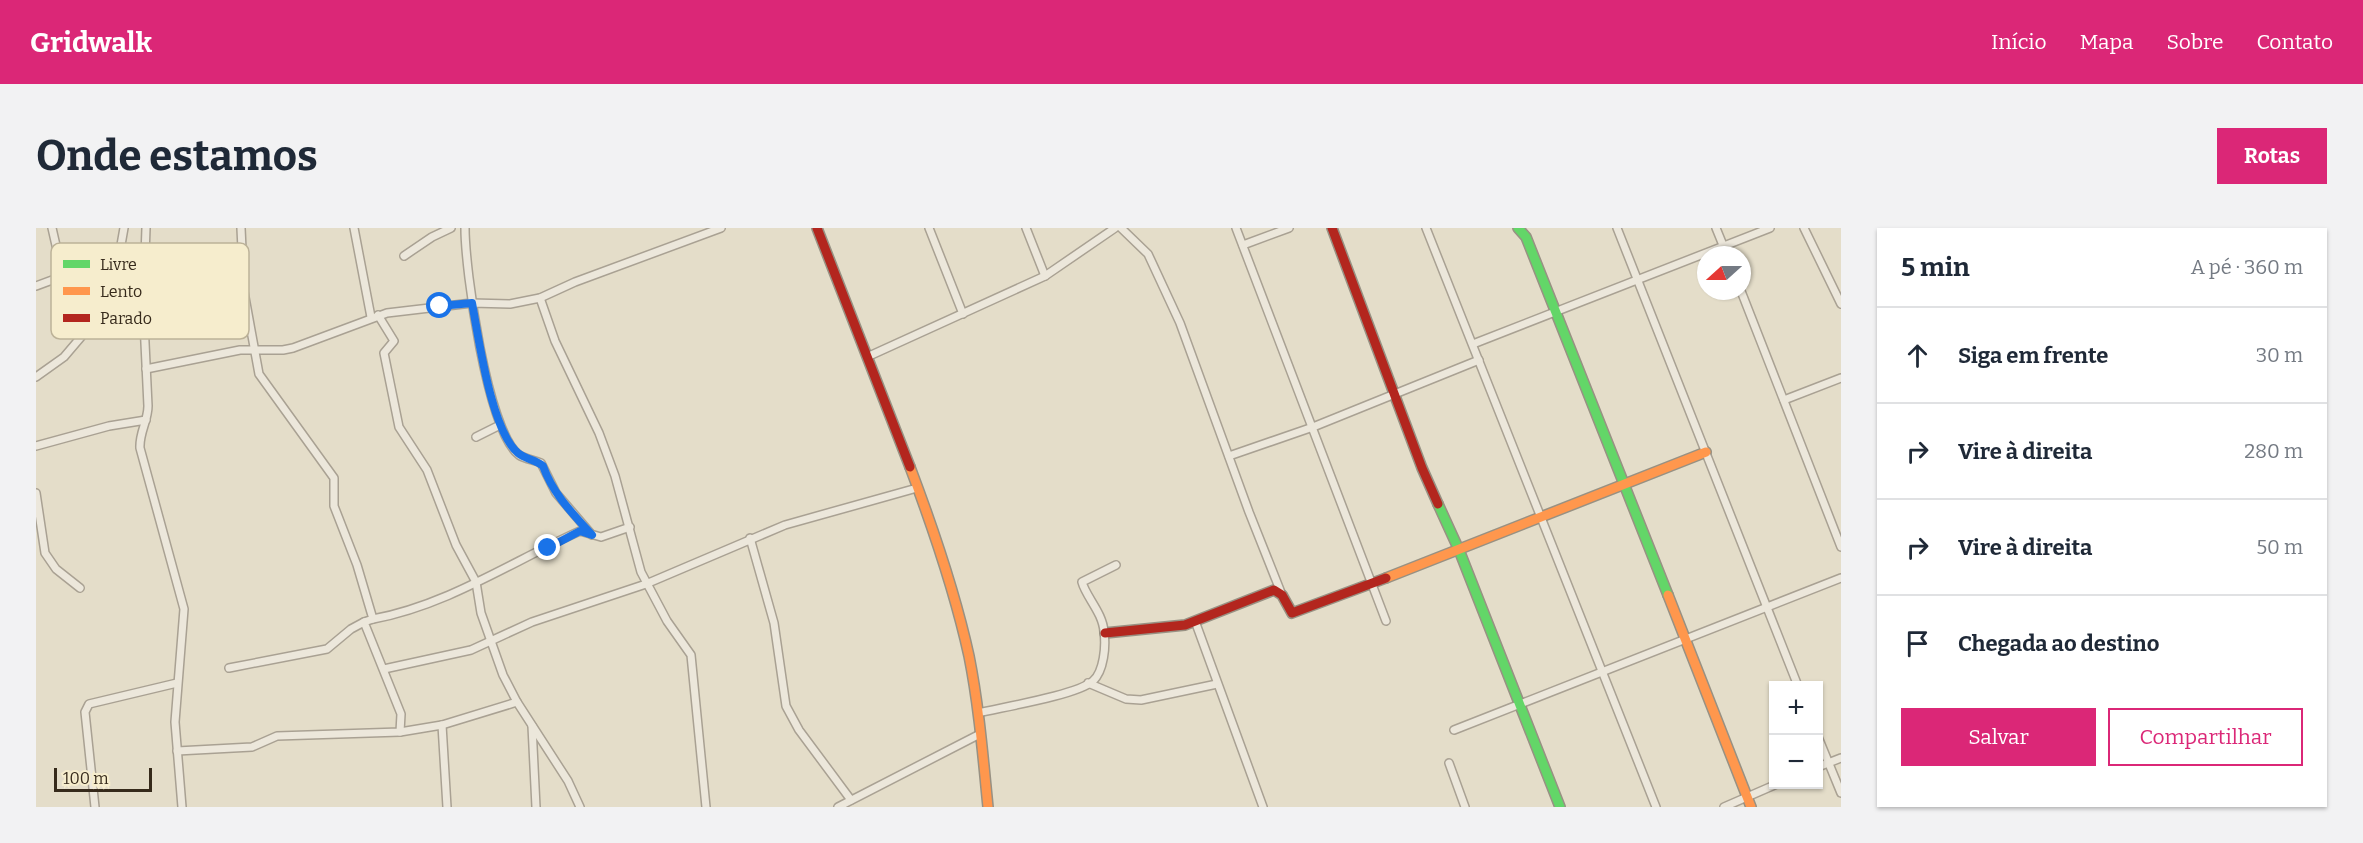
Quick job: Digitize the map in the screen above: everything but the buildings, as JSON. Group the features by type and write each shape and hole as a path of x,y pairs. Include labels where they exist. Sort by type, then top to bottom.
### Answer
{"street":[{"path":"52,228 55,243"},
{"path":"121,243 124,228"},
{"path":"145,243 146,228"},
{"path":"241,228 242,243"},
{"path":"354,228 374,316 394,341 384,353 399,427 427,470 449,529 476,582 481,613 490,642 516,702 568,782 580,807"},
{"path":"404,256 432,237 451,228"},
{"path":"465,228 472,303 500,425 519,455 543,466 548,482 592,535"},
{"path":"146,369 228,352 293,348 374,316 472,303 510,304 540,298 575,282 721,228"},
{"path":"817,228 942,558 965,637 978,713 988,807"},
{"path":"930,228 963,314"},
{"path":"1026,228 1045,276"},
{"path":"867,357 1045,276 1115,228"},
{"path":"1120,228 1148,254 1180,323 1277,580 1278,592 1292,613 1371,581 1459,550 1706,452"},
{"path":"1236,228 1386,621"},
{"path":"1243,245 1290,228"},
{"path":"1332,228 1422,468 1459,550 1560,807"},
{"path":"1426,228 1656,807"},
{"path":"1518,228 1526,237 1557,311 1751,807"},
{"path":"1617,228 1796,681"},
{"path":"1716,228 1724,246 1770,228"},
{"path":"1804,228 1841,304"},
{"path":"1473,344 1697,256"},
{"path":"36,286 51,280"},
{"path":"540,298 566,366 599,434 646,584 667,621 691,655 706,807"},
{"path":"1745,300 1841,547"},
{"path":"249,321 262,381 307,438 334,478 334,506 357,565 373,620"},
{"path":"36,377 64,357 78,339"},
{"path":"145,339 148,406 140,448 184,609 175,722 182,807"},
{"path":"1229,456 1313,427 1479,360"},
{"path":"1784,400 1841,378"},
{"path":"36,446 109,426 146,420"},
{"path":"476,436 500,425"},
{"path":"384,669 471,650 532,622 646,584 750,538 822,513 917,488"},
{"path":"36,493 42,546 45,553 56,569 80,588"},
{"path":"229,668 327,649 351,629 364,622 425,606 580,531 601,537 630,527"},
{"path":"750,538 774,623 786,706 800,730 851,800"},
{"path":"978,713 1061,694 1093,680 1101,668 1105,633 1097,610 1082,582 1116,565"},
{"path":"1454,730 1841,578"},
{"path":"1105,633 1176,627 1278,592"},
{"path":"1195,621 1263,807"},
{"path":"364,622 401,714 400,732"},
{"path":"95,807 86,707 89,704 177,683"},
{"path":"1088,684 1126,699 1142,700 1217,684"},
{"path":"177,751 252,747 277,736 400,732 442,725 516,702"},
{"path":"532,724 536,807"},
{"path":"442,725 447,807"},
{"path":"838,807 980,734"},
{"path":"1823,750 1841,793"},
{"path":"1823,765 1841,758"},
{"path":"1449,763 1465,807"},
{"path":"1724,807 1769,787"}],"traffic: fast":[{"path":"1518,228 1526,237 1668,595"},
{"path":"1438,504 1459,550 1560,807"}],"traffic: slow":[{"path":"1386,578 1706,452"},
{"path":"910,467 943,560 969,656 978,713 988,807"},
{"path":"1668,595 1751,807"}],"traffic: jam":[{"path":"817,228 910,467"},
{"path":"1332,228 1422,468 1438,504"},
{"path":"1105,633 1185,625 1274,590 1282,595 1292,613 1386,578"}],"route":[{"path":"440,306 472,303 491,392 504,434 519,455 541,463 548,482 592,535 580,531 548,548"}]}
